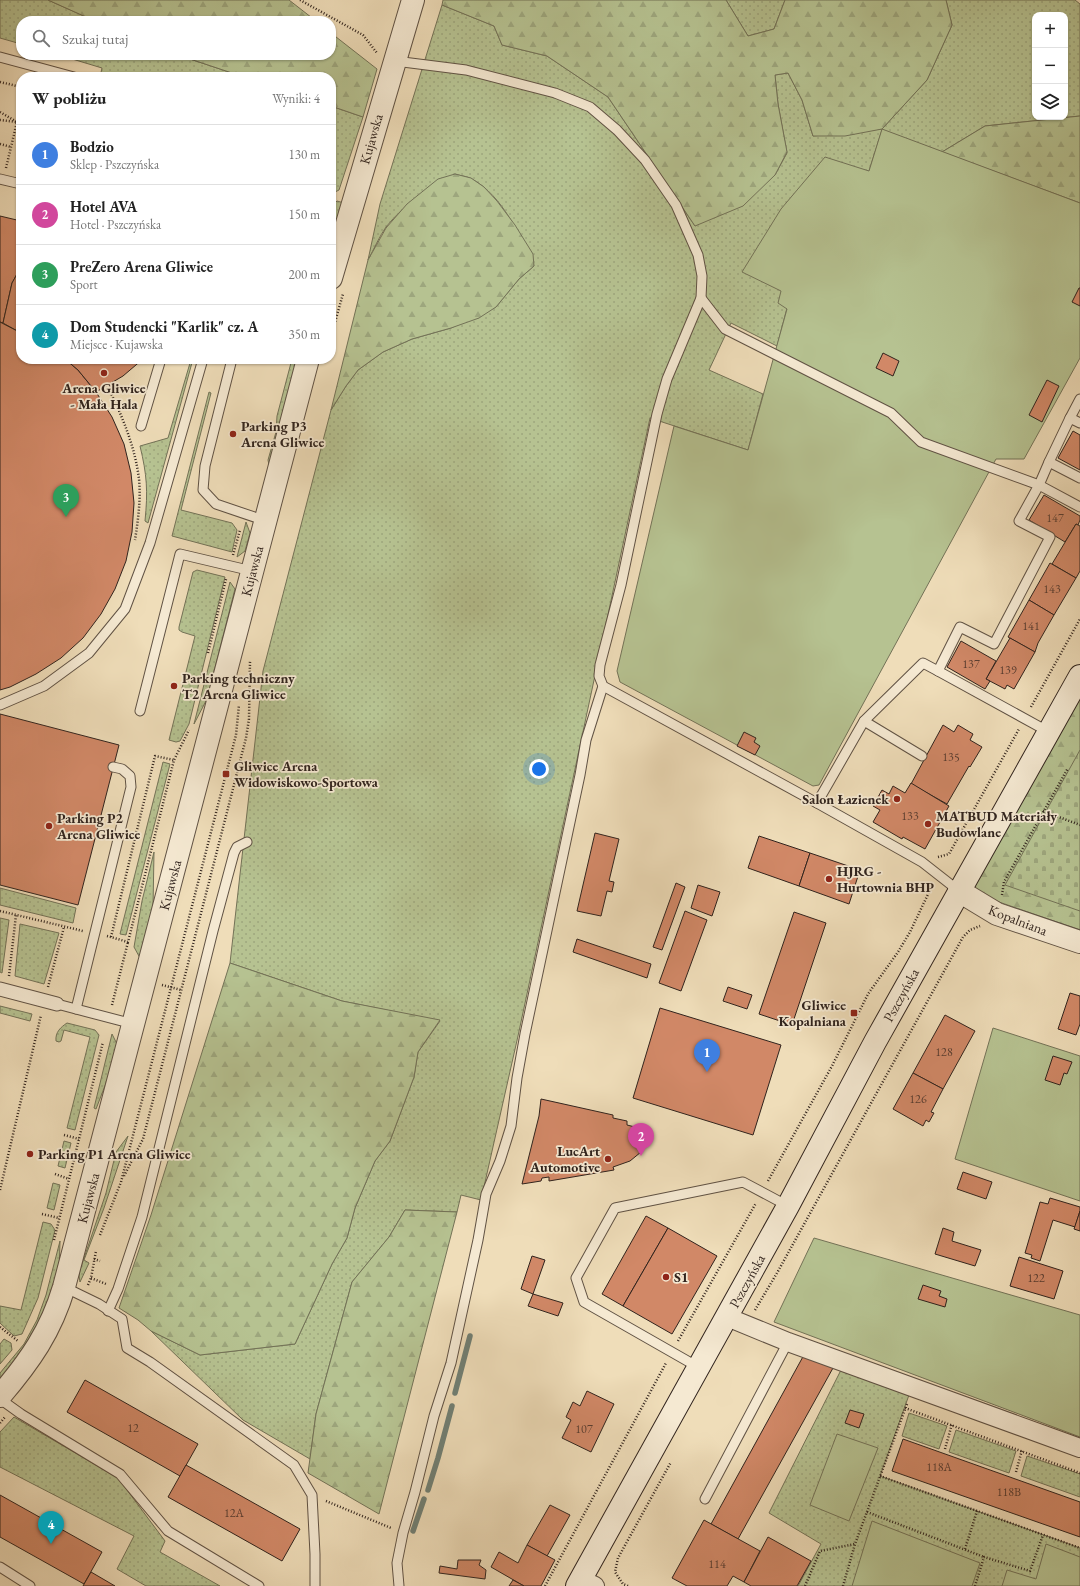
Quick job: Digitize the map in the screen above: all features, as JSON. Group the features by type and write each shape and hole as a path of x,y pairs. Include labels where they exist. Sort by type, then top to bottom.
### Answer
{"street":[{"name":"Kujawska","path":"336,245 413,0"},
{"name":"Kujawska","path":"0,1397 22,1370 40,1343 52,1321 64,1287 307,364"},
{"name":"Pszczyńska","path":"584,1584 875,1042 1080,676"},
{"name":"Kopalniana","path":"959,891 997,914 1080,942"},
{"path":"3,990 46,995 57,1004"},
{"name":"Pszczyńska","path":"727,1317 788,1342 1080,1448"}],"lane":[{"path":"0,57 56,72"},
{"path":"394,61 466,70 555,93 590,107 617,130 645,160 676,205 698,255 702,276 701,298 667,379 658,414 621,585 600,665 599,676 603,686 586,740 580,775 525,1034 517,1078 511,1126 500,1161 486,1194 481,1214 478,1240 451,1363 434,1416 417,1485 403,1533 397,1564 399,1586"},
{"path":"0,179 16,183"},
{"path":"701,298 725,329 891,413 921,442 1039,485 1080,507"},
{"path":"141,426 160,364"},
{"path":"0,705 44,686 89,652 125,609 150,543 202,364"},
{"path":"231,364 205,466 203,490 216,504 266,520"},
{"path":"938,671 960,627 994,644 1050,537 1019,521 1039,485 1080,400"},
{"path":"1070,418 1080,423"},
{"path":"1049,462 1080,478"},
{"path":"140,710 180,554 252,571"},
{"path":"817,803 864,722 923,663 1049,732"},
{"path":"603,686 817,803 928,866 959,891"},
{"path":"864,722 922,756"},
{"path":"76,1009 131,788 130,776 122,769 113,767"},
{"path":"108,1311 118,1289 142,1217 213,931 236,846 247,842"},
{"path":"57,1004 133,1024"},
{"path":"699,1368 584,1302 576,1278 615,1208 743,1182 788,1206"},
{"path":"64,1287 99,1304 122,1319 127,1348 150,1362 294,1465 312,1495 315,1586"},
{"path":"706,1499 788,1342"},
{"path":"0,1397 21,1414 120,1474 168,1530 260,1586"},
{"path":"0,1567 30,1586"}],"path":[{"path":"300,0 329,16"},
{"path":"336,20 363,35 383,60 394,61"},
{"path":"0,82 16,86"},
{"path":"0,112 16,121"},
{"path":"0,120 16,122"},
{"path":"7,162 16,126"},
{"path":"0,144 11,147"},
{"path":"109,390 128,432 139,479 139,508 135,542"},
{"path":"208,656 226,579"},
{"path":"932,859 949,854 1080,619"},
{"path":"236,735 121,1182 143,1139 246,738 249,719 250,661"},
{"path":"111,1008 174,760 191,725"},
{"path":"111,937 155,756 174,760"},
{"path":"1001,901 1004,882 1068,768"},
{"path":"1043,811 1080,825"},
{"path":"545,1586 672,1352 832,1066 868,994 898,952 910,932 931,888 929,881"},
{"path":"0,911 128,942"},
{"path":"3,990 16,915"},
{"path":"755,1310 777,1274 963,937 970,930 982,926"},
{"path":"0,1190 46,995 64,927"},
{"path":"55,1234 103,1042"},
{"path":"64,1135 79,1139"},
{"path":"55,1174 69,1178"},
{"path":"42,1214 59,1218"},
{"path":"94,1259 100,1261"},
{"path":"0,1327 19,1341"},
{"path":"843,1586 855,1544 906,1408 1022,1450 1080,1473"},
{"path":"945,1449 952,1424"},
{"path":"1016,1472 1022,1450"},
{"path":"628,1586 623,1584 615,1572 618,1558 672,1459"},
{"path":"880,1476 1080,1548"},
{"path":"312,1495 403,1533"},
{"path":"965,1549 977,1511"},
{"path":"867,1512 984,1557 1030,1571 1042,1535"},
{"path":"805,1586 820,1551 855,1544"},
{"path":"975,1586 984,1557"}],"green space":[{"path":"0,0 48,0 84,16 16,16 16,43 0,38"},
{"path":"48,0 289,0 310,16 84,16"},
{"path":"443,0 726,0 748,36 774,29 785,0 946,0 952,25 927,80 882,129 845,136 813,136 802,100 788,73 775,75 778,104 787,152 775,175 743,206 695,226 608,97 547,56 502,45 494,26 442,5"},
{"path":"726,0 785,0 774,29 748,36"},
{"path":"946,0 1075,0 1080,4 1080,116 1068,117 1068,12 1032,12 1032,120 1042,120 985,126 942,152 882,130 869,171 782,291 787,308 777,346 731,323 709,370 763,394 748,450 650,418 518,1036 481,1200 461,1195 457,1212 405,1210 389,1237 352,1282 316,1414 310,1459 243,1420 151,1331 200,1355 295,1344 332,1264 347,1238 355,1208 375,1161 390,1141 414,1077 418,1052 440,1021 342,1001 230,963 263,671 331,410 358,370 383,352 412,339 451,328 496,307 519,279 534,266 523,242 502,206 483,186 468,177 455,174 427,191 393,218 386,227 368,260 380,204 442,5 494,26 502,45 547,56 608,97 695,226 775,175 787,153 778,104 775,75 788,73 802,100 813,136 882,129 927,80 952,25"},
{"path":"336,37 377,69 363,117 336,108 336,72 229,72 193,60 336,60"},
{"path":"76,60 193,60 229,72 101,72 102,68"},
{"path":"336,108 363,117 339,190 336,192"},
{"path":"1080,116 1080,203 942,152 985,126 1042,120 1068,120 1068,117"},
{"path":"882,129 1080,203 1080,358 1024,459 996,459 819,785 813,786 620,682 617,671 674,426 748,450 787,309 778,303 781,291 742,272 781,209 825,157 869,171"},
{"path":"455,174 471,178 484,187 497,201 515,225 533,254 534,266 519,279 496,307 479,318 412,339 383,352 358,370 331,410 368,260 386,228 407,204 438,179"},
{"path":"336,202 344,203 336,224"},
{"path":"190,364 192,364 148,523 145,521 146,483 140,446 168,438"},
{"path":"291,364 298,364 269,465 268,460 276,432 277,416"},
{"path":"209,392 211,393 181,510 232,523 237,530 232,552 172,536"},
{"path":"246,522 250,533 245,551 237,557"},
{"path":"197,570 225,577 189,724 180,741 176,742 169,740 195,636 182,632 179,630 179,627 193,572"},
{"path":"230,582 235,589 207,699 194,724"},
{"path":"1080,683 1080,930 970,892"},
{"path":"1080,750 1080,911 1005,885"},
{"path":"163,762 170,764 126,935 120,934"},
{"path":"154,852 153,908 140,958 134,947 142,901"},
{"path":"0,888 76,908 73,923 0,905"},
{"path":"0,918 9,920 2,973 0,972"},
{"path":"20,924 59,933 44,984 15,976"},
{"path":"230,963 342,1001 440,1020 418,1052 414,1077 390,1141 375,1161 355,1208 347,1238 332,1264 295,1344 200,1355 151,1331 138,1320 119,1308 151,1215"},
{"path":"0,1006 32,1014 30,1021 0,1013"},
{"path":"67,1023 95,1030 99,1035 75,1130 67,1128 90,1037 64,1030 61,1041 56,1041 57,1032"},
{"path":"993,1028 1080,1056 1080,1201 955,1159"},
{"path":"112,1034 118,1046 113,1065 96,1109 94,1108"},
{"path":"128,1136 104,1208 84,1260 89,1263 80,1282 80,1270 106,1193 116,1152"},
{"path":"64,1141 71,1143 65,1168 58,1166"},
{"path":"53,1183 60,1185 54,1210 47,1208"},
{"path":"405,1210 457,1212 379,1514 308,1473 316,1414 352,1282 389,1237"},
{"path":"43,1222 51,1224 55,1230 38,1298 22,1334 14,1336 0,1323 0,1306 21,1310"},
{"path":"814,1238 1080,1315 1080,1437 774,1322"},
{"path":"60,1241 59,1275 52,1297 27,1347 0,1382 0,1373 24,1344 37,1320 46,1295"},
{"path":"4,1339 11,1343 12,1350 0,1364 0,1344"},
{"path":"841,1370 909,1395 880,1476 1080,1548 1080,1586 798,1586 821,1544 769,1513"},
{"path":"909,1413 947,1426 939,1449 902,1436"},
{"path":"14,1417 118,1478 165,1541 160,1552 220,1586 146,1586 117,1569 134,1536 0,1467 0,1432"},
{"path":"956,1430 1016,1451 1009,1473 949,1452"},
{"path":"837,1434 878,1448 849,1521 810,1505"},
{"path":"1027,1456 1080,1474 1080,1497 1021,1476"},
{"path":"872,1521 980,1563 972,1586 852,1586"},
{"path":"1046,1544 1080,1557 1080,1586 1002,1586 1007,1570 1036,1579"}],"building":[{"path":"0,216 16,220 16,276 12,283 3,323 0,322"},
{"path":"16,276 16,330 3,323 12,283"},
{"path":"1080,288 1080,306 1072,302"},
{"path":"0,322 16,330 16,364 71,364 78,370 96,392 112,417 124,444 131,473 134,503 132,532 126,561 115,589 101,614 83,638 61,658 36,674 10,687 0,690"},
{"path":"883,353 899,361 893,376 876,368"},
{"name":"Arena Gliwice - Mała Hala","path":"71,364 137,364 123,376 96,392 78,370"},
{"path":"1047,380 1059,386 1042,422 1029,415"},
{"path":"1073,431 1080,435 1080,470 1058,458"},
{"path":"1044,495 1080,516 1078,525 1076,524 1065,542 1029,520"},
{"path":"1076,524 1080,526 1080,571 1076,578 1052,564"},
{"path":"1050,563 1076,578 1054,615 1029,600"},
{"path":"1029,600 1054,615 1038,643 1035,652 1008,637"},
{"path":"1010,638 1035,652 1014,689 1007,685 1005,689 986,679"},
{"path":"961,641 996,661 986,679 990,681 985,689 947,667"},
{"name":"Parking P2 Arena Gliwice","path":"0,714 119,745 78,905 0,885"},
{"path":"943,725 954,732 958,725 973,734 970,740 982,747 947,804 911,784"},
{"path":"744,732 756,738 754,742 760,746 755,755 737,746"},
{"path":"911,783 949,806 925,849 903,837 902,839 873,822 880,810 873,806 882,790 889,794 893,786 905,793"},
{"path":"595,833 619,839 609,881 614,882 612,892 607,891 601,916 577,911"},
{"path":"759,836 810,853 799,886 748,868"},
{"path":"810,853 860,870 849,904 799,886"},
{"path":"676,883 685,887 662,950 653,947"},
{"path":"698,885 720,892 712,916 691,908"},
{"path":"685,911 707,920 681,991 659,983"},
{"path":"794,912 826,923 792,1025 759,1014"},
{"path":"577,939 651,964 647,978 573,952"},
{"path":"728,987 752,995 747,1009 723,1001"},
{"path":"1070,993 1080,996 1080,1024 1076,1035 1058,1029"},
{"path":"660,1008 781,1045 753,1135 633,1098"},
{"path":"945,1015 975,1031 943,1089 913,1073"},
{"path":"1053,1056 1072,1062 1067,1074 1064,1073 1060,1085 1045,1080"},
{"path":"913,1073 943,1089 931,1112 934,1113 929,1122 926,1120 923,1126 893,1109"},
{"path":"541,1099 613,1115 613,1118 627,1121 627,1125 651,1131 641,1152 630,1161 613,1167 614,1170 549,1181 549,1177 542,1178 541,1181 522,1184 539,1116"},
{"path":"963,1172 992,1182 986,1199 957,1189"},
{"path":"1050,1198 1080,1207 1080,1211 1075,1227 1053,1220 1040,1261 1031,1258 1032,1255 1025,1253 1040,1202 1048,1204"},
{"path":"1080,1211 1080,1231 1074,1229"},
{"path":"646,1216 668,1228 623,1306 602,1294"},
{"path":"668,1228 717,1256 672,1334 623,1306"},
{"path":"943,1228 954,1232 952,1241 981,1250 975,1266 935,1254"},
{"path":"532,1256 545,1260 533,1294 521,1289"},
{"path":"1019,1257 1063,1271 1054,1299 1010,1286"},
{"path":"923,1285 941,1291 939,1296 947,1299 945,1307 918,1299"},
{"path":"533,1294 563,1303 558,1316 528,1306"},
{"path":"805,1353 833,1368 738,1539 711,1524"},
{"path":"85,1380 198,1444 180,1476 67,1412"},
{"path":"587,1391 614,1404 591,1452 562,1438 571,1420 566,1417 573,1402 580,1406"},
{"path":"850,1410 864,1414 859,1428 845,1423"},
{"path":"903,1439 1080,1502 1080,1537 892,1471"},
{"path":"186,1465 300,1529 282,1561 168,1497"},
{"path":"0,1495 102,1552 84,1584 0,1537"},
{"path":"550,1505 570,1515 547,1556 527,1545"},
{"path":"704,1520 760,1551 744,1582 733,1576 727,1586 687,1586 672,1578"},
{"path":"768,1537 811,1561 797,1586 751,1586 744,1582"},
{"path":"527,1545 555,1560 541,1586 524,1586 491,1567 499,1552 518,1563"},
{"path":"458,1560 481,1560 479,1565 486,1570 485,1579 439,1573 440,1566 457,1569"},
{"path":"91,1572 115,1586 83,1586"},
{"path":"513,1580 524,1586 509,1586"}],"waterway":[{"path":"455,1393 470,1336"},
{"path":"428,1490 452,1406"},
{"path":"413,1531 424,1499"}],"place":[{"name":"Arena Gliwice - Mała Hala","path":"104,373"},
{"name":"Parking P3 Arena Gliwice","path":"233,434"},
{"name":"PreZero Arena Gliwice","path":"66,517"},
{"name":"Parking techniczny T2 Arena Gliwice","path":"174,686"},
{"name":"Gliwice Arena Widowiskowo-Sportowa","path":"226,774"},
{"name":"Salon Łazienek","path":"897,799"},
{"name":"MATBUD Materiały Budowlane","path":"928,824"},
{"name":"Parking P2 Arena Gliwice","path":"49,826"},
{"name":"HJRG - Hurtownia BHP","path":"829,879"},
{"name":"Gliwice Kopalniana","path":"854,1013"},
{"name":"Bodzio","path":"707,1072"},
{"name":"Parking P1 Arena Gliwice","path":"30,1154"},
{"name":"Hotel AVA","path":"641,1156"},
{"name":"LucArt Automotive","path":"608,1159"},
{"name":"S1","path":"666,1277"},
{"name":"Dom Studencki \"Karlik\" cz. A","path":"51,1544"}]}
